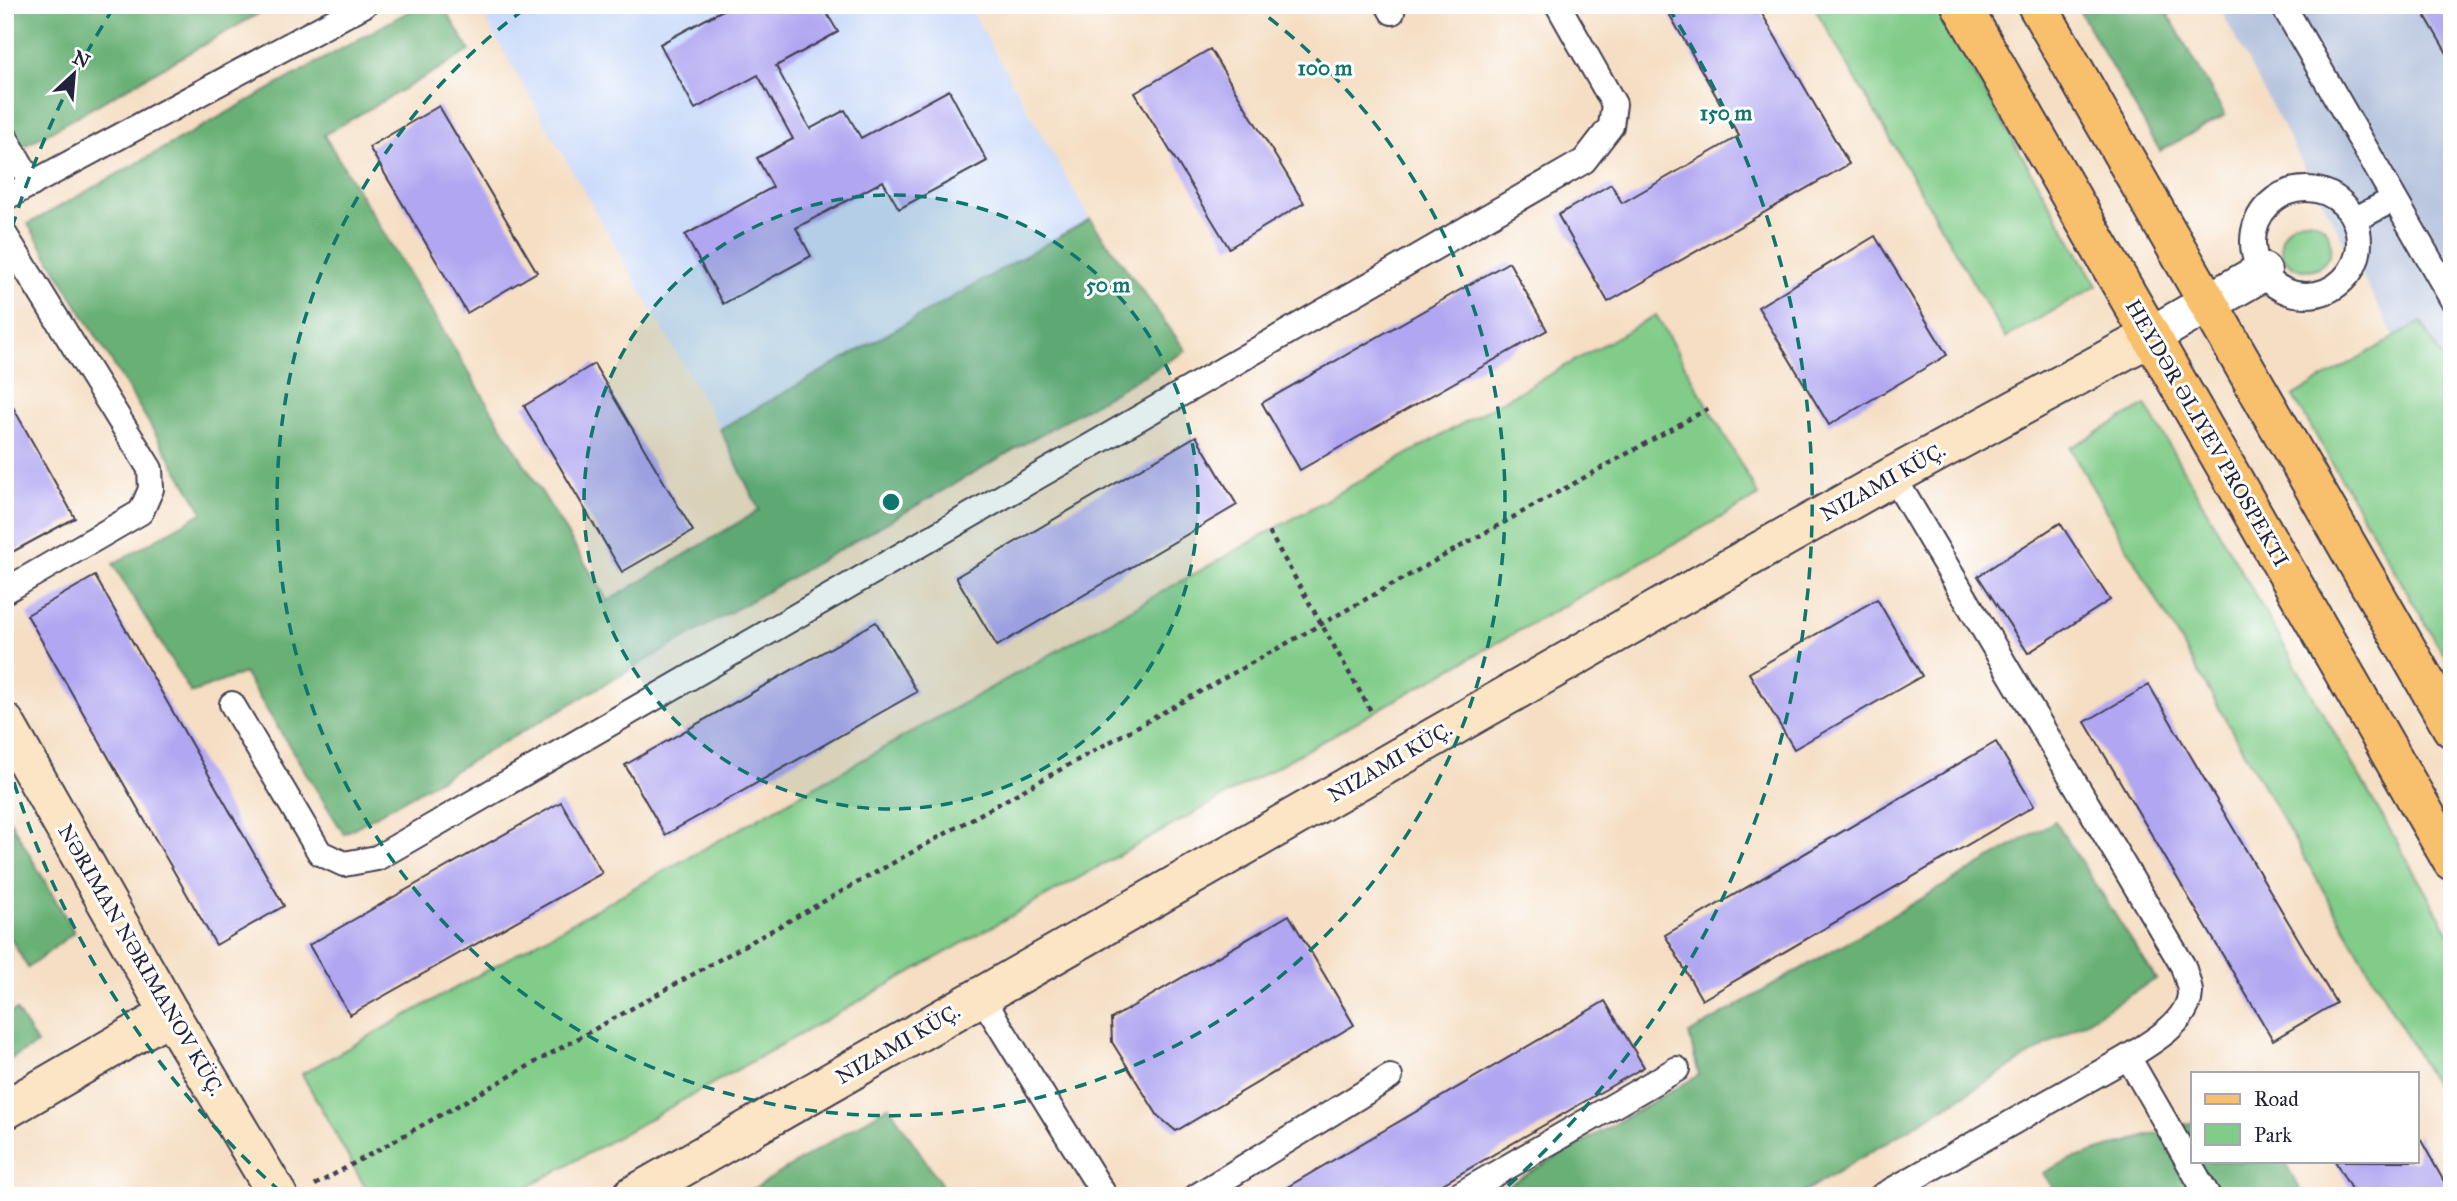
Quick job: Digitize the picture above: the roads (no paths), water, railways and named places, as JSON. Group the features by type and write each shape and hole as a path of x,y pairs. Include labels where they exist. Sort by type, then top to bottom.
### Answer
{"main road":[{"name":"HEYDƏR ƏLIYEV PROSPEKTI","path":"1962,5 2452,861"},
{"path":"2037,5 2452,728"}],"street":[{"path":"2151,336 2262,272"},
{"name":"NIZAMI KÜÇ.","path":"632,1196 1893,476 2151,336"},
{"name":"NƏRIMAN NƏRIMANOV KÜÇ.","path":"5,723 170,1014 293,1193"},
{"path":"5,1110 170,1014"}],"lane":[{"path":"5,198 364,5"},
{"path":"232,704 320,853 344,864 377,858 1584,161 1611,126 1614,104 1558,5"},
{"path":"2283,5 2452,299"},
{"path":"5,137 32,184"},
{"path":"2296,190 2314,190 2331,195 2344,206 2354,220 2359,237 2358,255 2351,270 2332,288 2307,295 2290,293 2274,285 2262,272 2255,256 2253,239 2257,222 2266,207 2280,196 2296,190"},
{"path":"2354,220 2394,199"},
{"path":"5,235 150,469 151,489 141,512 5,591"},
{"path":"1888,1195 2165,1033 2183,1013 2190,994 2183,966 1893,476"},
{"path":"981,996 1105,1196"},
{"path":"2128,1057 2208,1196"},
{"path":"1457,1196 1677,1069"},
{"path":"1197,1196 1390,1076"}]}
